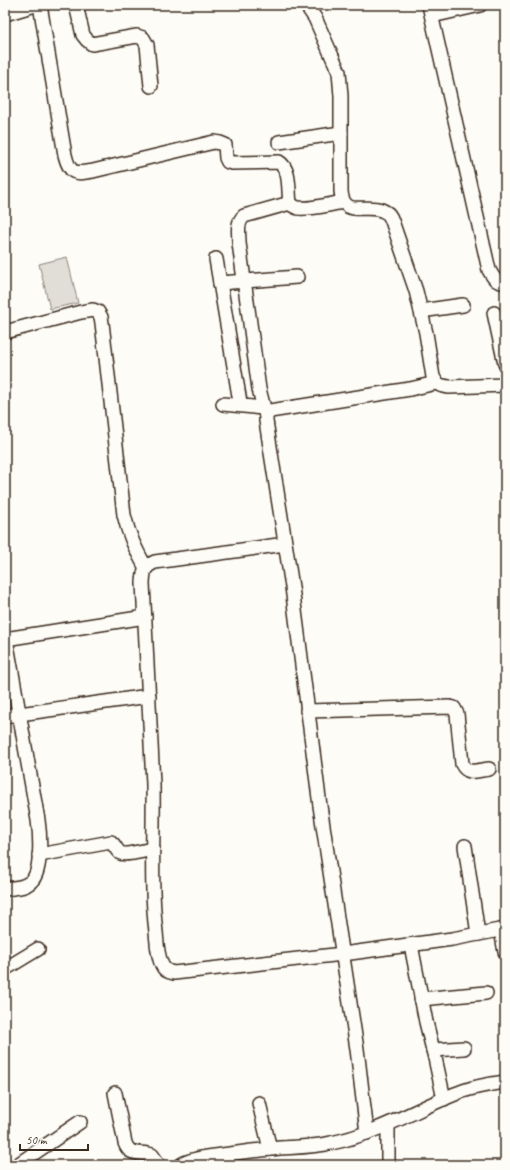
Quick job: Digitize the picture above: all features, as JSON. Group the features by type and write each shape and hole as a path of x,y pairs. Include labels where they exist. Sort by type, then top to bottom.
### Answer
{"street":[{"path":"7,11 35,5"},
{"path":"40,5 65,155 68,166 72,171 79,173 93,171 214,142 225,146 226,158 228,162 280,162 284,164 287,170 290,203 297,208 343,202"},
{"path":"76,5 83,35 92,44 137,36 143,38 147,45 151,86"},
{"path":"306,5 315,18 339,72 341,96 341,191 343,202 352,208 375,209 388,213 392,220 421,311 433,377 436,383 441,386 505,385"},
{"path":"480,5 430,10 489,270 493,278 500,282 505,282"},
{"path":"279,142 341,133"},
{"path":"290,203 244,216 240,220 239,225 239,242 259,389 266,421 292,587 307,711 343,954 367,1133"},
{"path":"216,259 240,402"},
{"path":"220,283 297,277"},
{"path":"421,311 463,304"},
{"path":"5,332 81,312 93,310 98,312 102,323 124,515 128,532 146,568"},
{"path":"494,313 505,364"},
{"path":"223,404 264,412 410,389 436,383"},
{"path":"285,544 161,561 150,564 144,573 143,583 154,796 154,917 162,966 167,972 174,973 343,954 503,930 505,952"},
{"path":"5,890 23,886 34,879 39,855 40,834 6,639 145,617"},
{"path":"5,716 149,696"},
{"path":"307,711 454,708 457,714 462,764 464,769 468,771 489,769"},
{"path":"39,855 111,842 121,854 153,849"},
{"path":"465,846 478,934"},
{"path":"411,945 421,999 444,1099"},
{"path":"5,969 38,949"},
{"path":"421,999 486,993"},
{"path":"433,1050 464,1048"},
{"path":"181,1165 193,1160 212,1156 270,1149 315,1146 347,1140 388,1125 465,1090 505,1082"},
{"path":"115,1093 124,1143 127,1149 133,1152 152,1155 159,1165"},
{"path":"259,1103 270,1149"},
{"path":"17,1165 80,1122"},
{"path":"388,1125 388,1165"}],"shaded area":[{"path":"67,257 78,303 50,309 39,264"}]}
